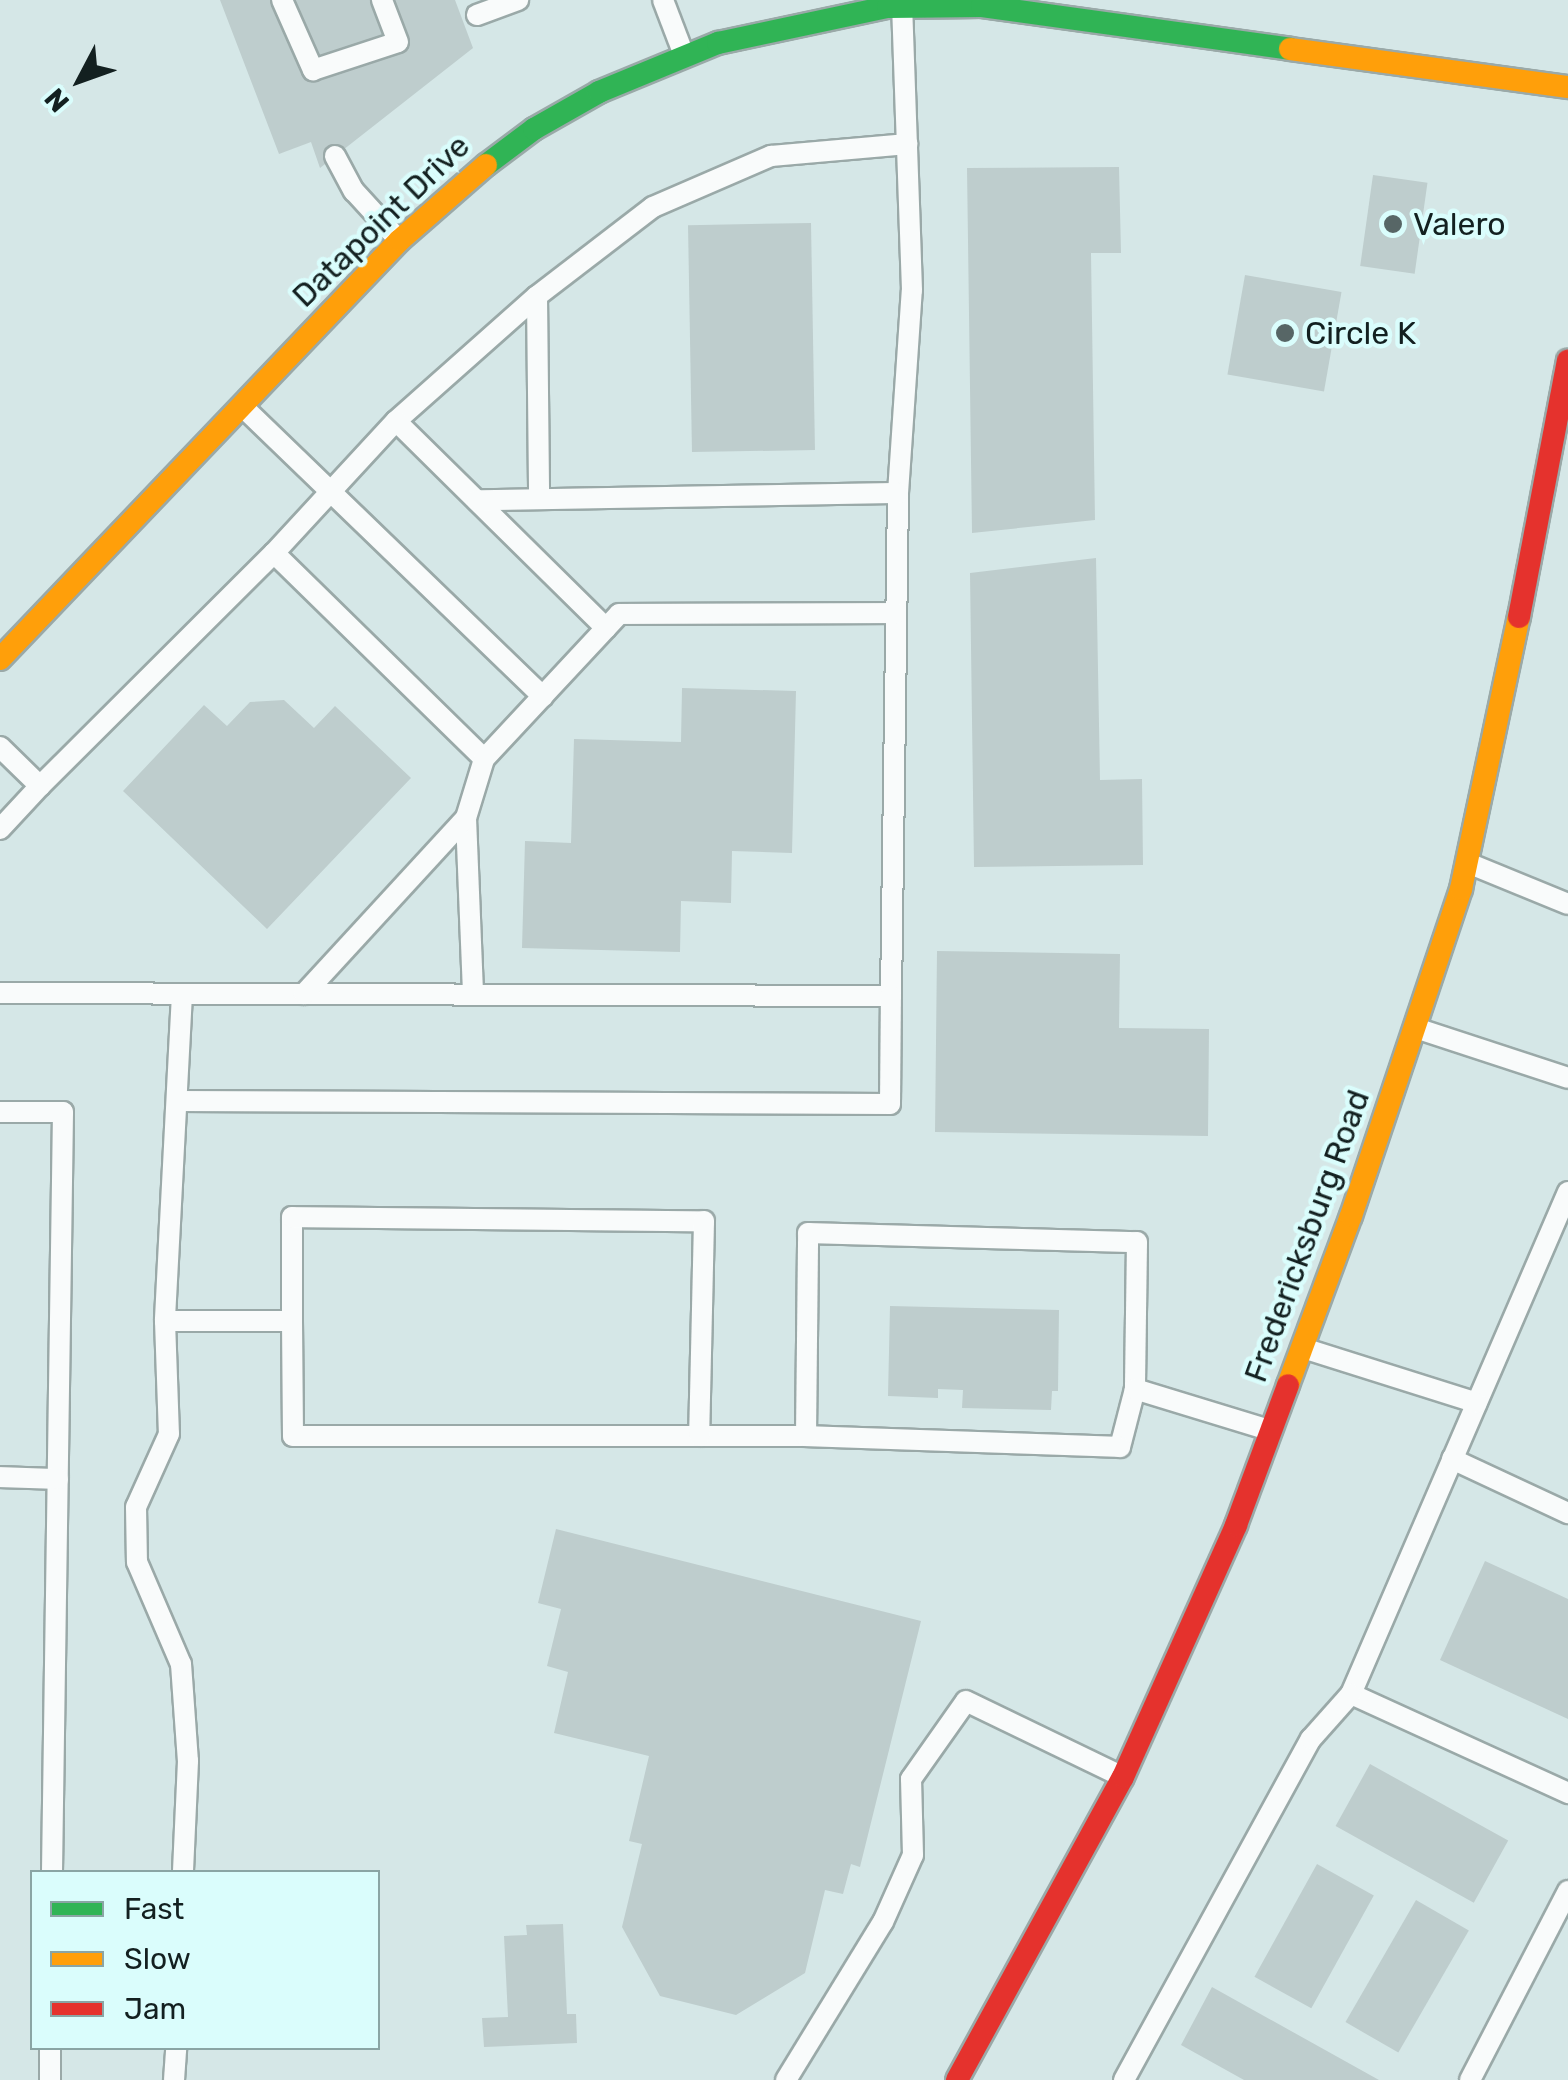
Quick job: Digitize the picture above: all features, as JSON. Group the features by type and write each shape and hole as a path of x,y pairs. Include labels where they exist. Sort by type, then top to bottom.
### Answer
{"main road":[{"name":"Datapoint Drive","path":"0,659 400,240 454,189 534,129 600,92 718,43 801,22 902,7 1030,9 1568,87"},
{"name":"Fredericksburg Road","path":"957,2080 1123,1777 1236,1525 1302,1348 1461,889 1568,361"}],"lane":[{"path":"282,0 313,70 398,42 382,0"},
{"path":"477,15 518,0"},
{"path":"664,0 684,57"},
{"path":"176,1101 890,1104 898,493 912,290 902,7"},
{"path":"0,829 274,553 396,420 537,296 653,208 771,156 907,144"},
{"path":"335,156 354,191 400,240"},
{"path":"537,296 540,498"},
{"path":"242,405 543,696"},
{"path":"396,420 606,628"},
{"path":"477,500 898,493"},
{"path":"274,553 484,759"},
{"path":"474,993 466,818 484,759 619,614 896,613"},
{"path":"0,747 40,786"},
{"path":"304,994 466,818"},
{"path":"1466,862 1568,904"},
{"path":"0,994 891,996"},
{"path":"182,994 166,1320 169,1434 136,1507 138,1562 181,1664 188,1760 183,1870"},
{"path":"1414,1028 1568,1078"},
{"path":"0,1112 63,1112 52,1870"},
{"path":"1124,2080 1311,1739 1351,1694 1568,1192"},
{"path":"699,1436 704,1221 292,1216 293,1436 699,1436 806,1436 1120,1447 1135,1388 1137,1242 808,1233 806,1436"},
{"path":"166,1320 292,1320"},
{"path":"1302,1348 1477,1403"},
{"path":"1135,1388 1271,1430"},
{"path":"1452,1459 1568,1513"},
{"path":"0,1478 58,1479"},
{"path":"1351,1694 1568,1794"},
{"path":"786,2080 883,1922 912,1855 910,1778 966,1701 1123,1777"},
{"path":"1470,2080 1568,1892"},
{"path":"50,2050 50,2080"},
{"path":"174,2080 176,2050"}],"building":[{"path":"220,0 455,0 473,48 320,168 311,142 279,154"},
{"path":"1119,167 1121,253 1091,253 1095,520 972,533 967,168"},
{"name":"Valero","path":"1373,175 1427,183 1415,274 1360,266"},
{"path":"811,223 815,450 692,452 688,225"},
{"name":"Circle K","path":"1245,275 1342,292 1324,391 1227,374"},
{"path":"1096,558 1100,780 1142,779 1143,865 974,867 970,573"},
{"path":"682,688 796,691 792,853 732,851 731,903 681,901 680,952 522,948 525,841 571,843 574,739 681,742"},
{"path":"284,700 314,728 335,706 411,778 267,929 123,791 204,705 227,726 250,702"},
{"path":"937,951 1120,954 1119,1028 1209,1029 1208,1136 935,1132"},
{"path":"890,1306 1059,1310 1058,1391 1052,1391 1051,1410 962,1408 963,1390 938,1389 938,1398 888,1396"},
{"path":"556,1529 921,1621 860,1867 851,1864 843,1894 825,1890 805,1973 736,2015 660,1996 622,1927 642,1844 629,1841 649,1756 554,1733 568,1672 547,1666 561,1609 538,1603"},
{"path":"1485,1561 1568,1599 1568,1719 1440,1660"},
{"path":"1370,1764 1508,1841 1474,1903 1336,1826"},
{"path":"1317,1864 1374,1896 1311,2008 1254,1977"},
{"path":"1416,1900 1469,1930 1398,2053 1346,2022"},
{"path":"563,1924 567,2014 576,2014 577,2043 484,2047 482,2018 508,2017 504,1936 527,1935 526,1925"},
{"path":"1212,1987 1379,2080 1244,2080 1181,2045"}],"traffic: fast":[{"path":"486,165 534,129 599,92 718,43 888,7 982,6 1290,49"}],"traffic: slow":[{"path":"1290,49 1568,87"},
{"path":"0,659 400,240 486,165"},
{"path":"1288,1385 1351,1216 1461,889 1519,617"}],"traffic: jam":[{"path":"1519,617 1568,361"},
{"path":"957,2080 1123,1777 1236,1525 1288,1385"}],"place":[{"name":"Valero","path":"1393,224"},
{"name":"Circle K","path":"1285,333"}]}
